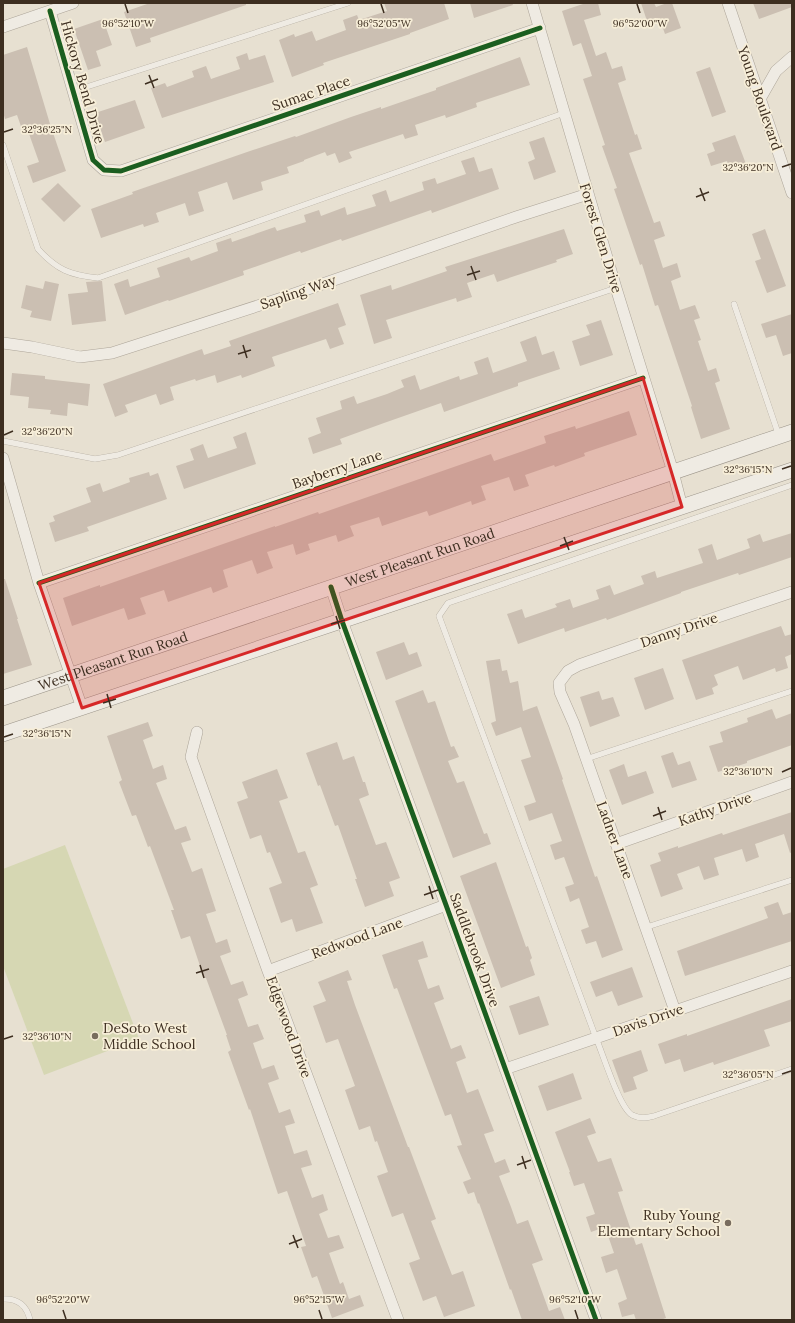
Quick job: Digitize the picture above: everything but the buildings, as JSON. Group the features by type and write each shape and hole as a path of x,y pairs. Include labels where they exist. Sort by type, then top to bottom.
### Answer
{"main road":[{"name":"West Pleasant Run Road","path":"3,698 786,434"},
{"path":"3,734 792,470"}],"street":[{"path":"3,26 73,3"},
{"name":"Forest Glen Drive","path":"532,3 643,378 673,472 682,507"},
{"name":"Young Boulevard","path":"728,3 792,193"},
{"name":"Hickory Bend Drive","path":"50,11 93,160"},
{"name":"Sumac Place","path":"93,160 104,170 121,171 540,28"},
{"path":"760,99 776,71 792,57"},
{"name":"Sapling Way","path":"3,343 32,347 80,357 112,353 282,298 516,217 588,194"},
{"name":"Bayberry Lane","path":"39,583 643,378"},
{"path":"3,458 39,583 82,708"},
{"name":"Saddlebrook Drive","path":"331,588 596,1320"},
{"name":"Danny Drive","path":"568,671 678,630 792,592"},
{"name":"Ladner Lane","path":"568,671 559,683 560,692 574,724 647,927 675,1011"},
{"name":"Edgewood Drive","path":"197,732 192,757 268,970 398,1320"},
{"name":"Kathy Drive","path":"616,844 792,782"},
{"name":"Redwood Lane","path":"268,970 446,905"},
{"name":"Davis Drive","path":"505,1069 792,971"}],"lane":[{"path":"74,91 348,3"},
{"path":"3,145 38,249 47,260 63,270 79,276 98,278 564,113"},
{"path":"3,441 95,459 118,455 616,288"},
{"path":"734,304 786,434"},
{"path":"792,485 448,603 439,616 596,1038 622,1103 631,1114 642,1118 654,1116 792,1069"},
{"path":"586,759 792,691"},
{"path":"647,927 792,880"},
{"path":"3,1300 11,1299 24,1306 28,1312 30,1320"}],"highlighted area":[{"path":"643,378 682,507 82,708 39,583"}],"green space":[{"path":"65,845 139,1039 44,1075 3,966 3,869"}],"cycle path":[{"path":"50,11 93,160 104,170 121,171 540,28"},
{"path":"39,583 643,378"},
{"path":"331,587 342,621 596,1320"}],"place":[{"name":"DeSoto West Middle School","path":"95,1036"},
{"name":"Ruby Young Elementary School","path":"728,1223"}]}
